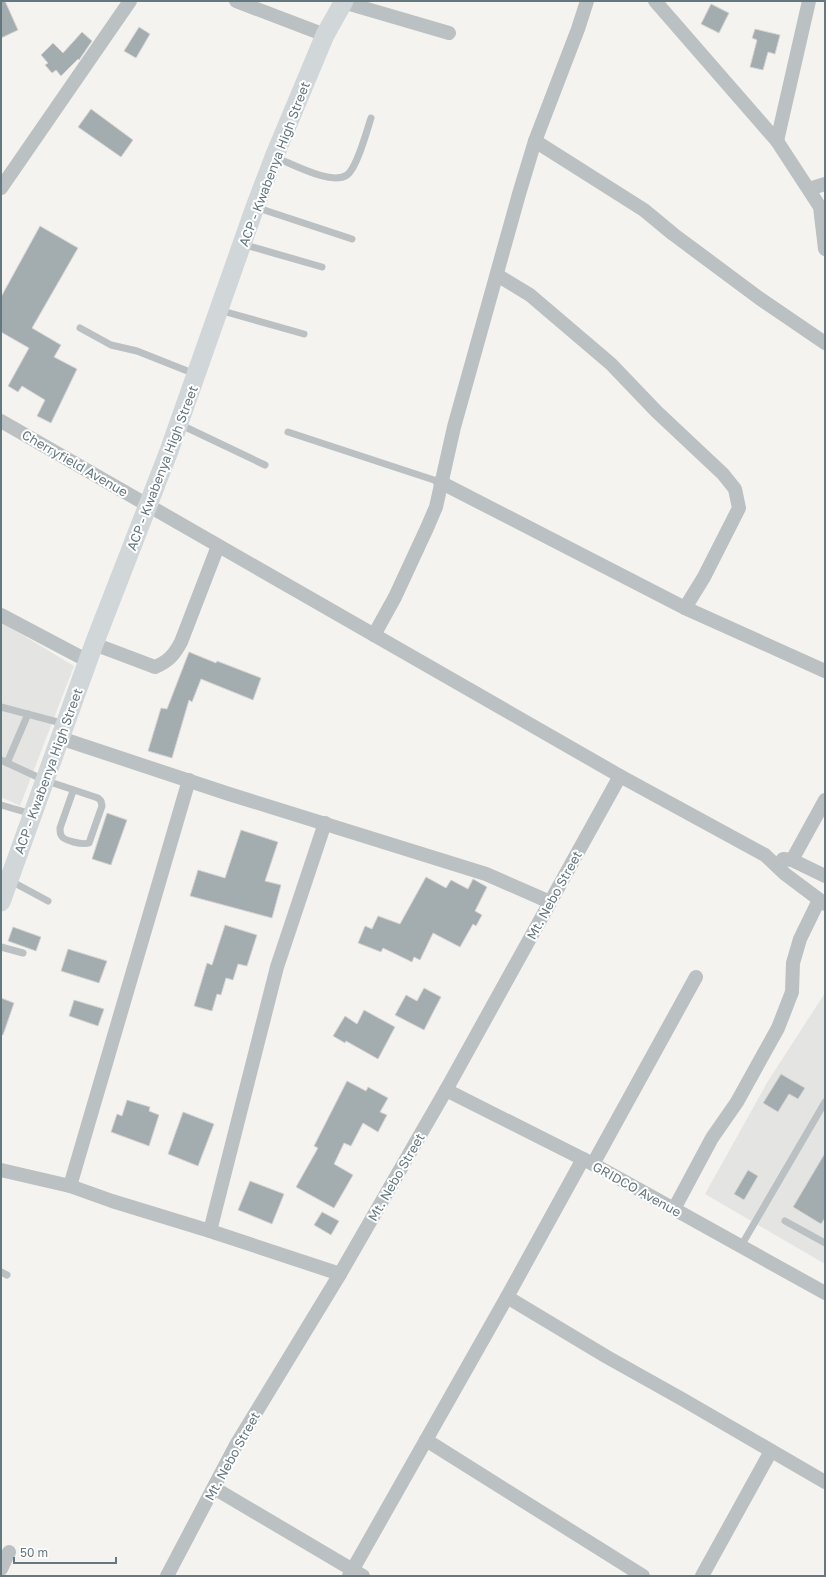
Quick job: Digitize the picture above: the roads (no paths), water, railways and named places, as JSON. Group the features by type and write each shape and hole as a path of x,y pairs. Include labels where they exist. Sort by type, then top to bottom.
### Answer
{"main road":[{"name":"ACP - Kwabenya High Street","path":"1,902 91,653 179,424 274,156 340,1"}],"street":[{"path":"1,188 130,1"},
{"path":"236,1 325,35"},
{"path":"340,1 449,33"},
{"path":"374,635 395,597 428,528 436,507 440,482 454,427 535,140 578,29 587,1"},
{"path":"655,1 777,141 820,207 825,250"},
{"path":"777,141 809,1"},
{"path":"535,140 644,210 673,234 759,298 825,343"},
{"path":"809,189 825,184"},
{"path":"497,274 530,295 611,364 656,411 723,474 736,489 739,508 704,577 685,608"},
{"name":"Cherryfield Avenue","path":"1,421 620,776 764,855"},
{"path":"440,482 685,608 825,671"},
{"path":"1,615 91,653 155,667 166,662 181,642 218,546"},
{"path":"63,731 189,780 486,874 550,902"},
{"name":"Mt. Nebo Street","path":"167,1576 236,1445 340,1274 446,1090 620,776"},
{"path":"70,1186 189,780"},
{"path":"792,860 825,800"},
{"path":"210,1231 277,967 325,823"},
{"path":"764,855 792,860 825,876"},
{"path":"674,1209 712,1138 737,1102 778,1028 792,992 793,963 800,939 822,902 785,874 764,855"},
{"path":"214,1488 355,1574 426,1440 507,1297 696,977"},
{"name":"GRIDCO Avenue","path":"446,1090 588,1162 825,1293"},
{"path":"1,1170 70,1186 112,1201 210,1231 340,1274"},
{"path":"507,1297 607,1357 825,1482"},
{"path":"426,1440 643,1576"},
{"path":"702,1576 771,1451"},
{"path":"1,1569 9,1552"}],"lane":[{"path":"274,156 326,177 339,178 348,174 358,156 371,118"},
{"path":"255,207 352,239"},
{"path":"242,244 322,267"},
{"path":"219,310 304,334"},
{"path":"80,328 111,345 137,351 197,374"},
{"path":"179,424 265,465"},
{"path":"288,432 440,482"},
{"path":"1,707 28,714 63,731"},
{"path":"28,714 4,761 44,780 73,791 98,798 102,803 89,842 85,844 63,838 60,834 60,828 73,791"},
{"path":"1,805 32,814"},
{"path":"9,880 48,901"},
{"path":"1,947 23,953"},
{"path":"741,1246 825,1102"},
{"path":"786,1221 825,1243"}]}
